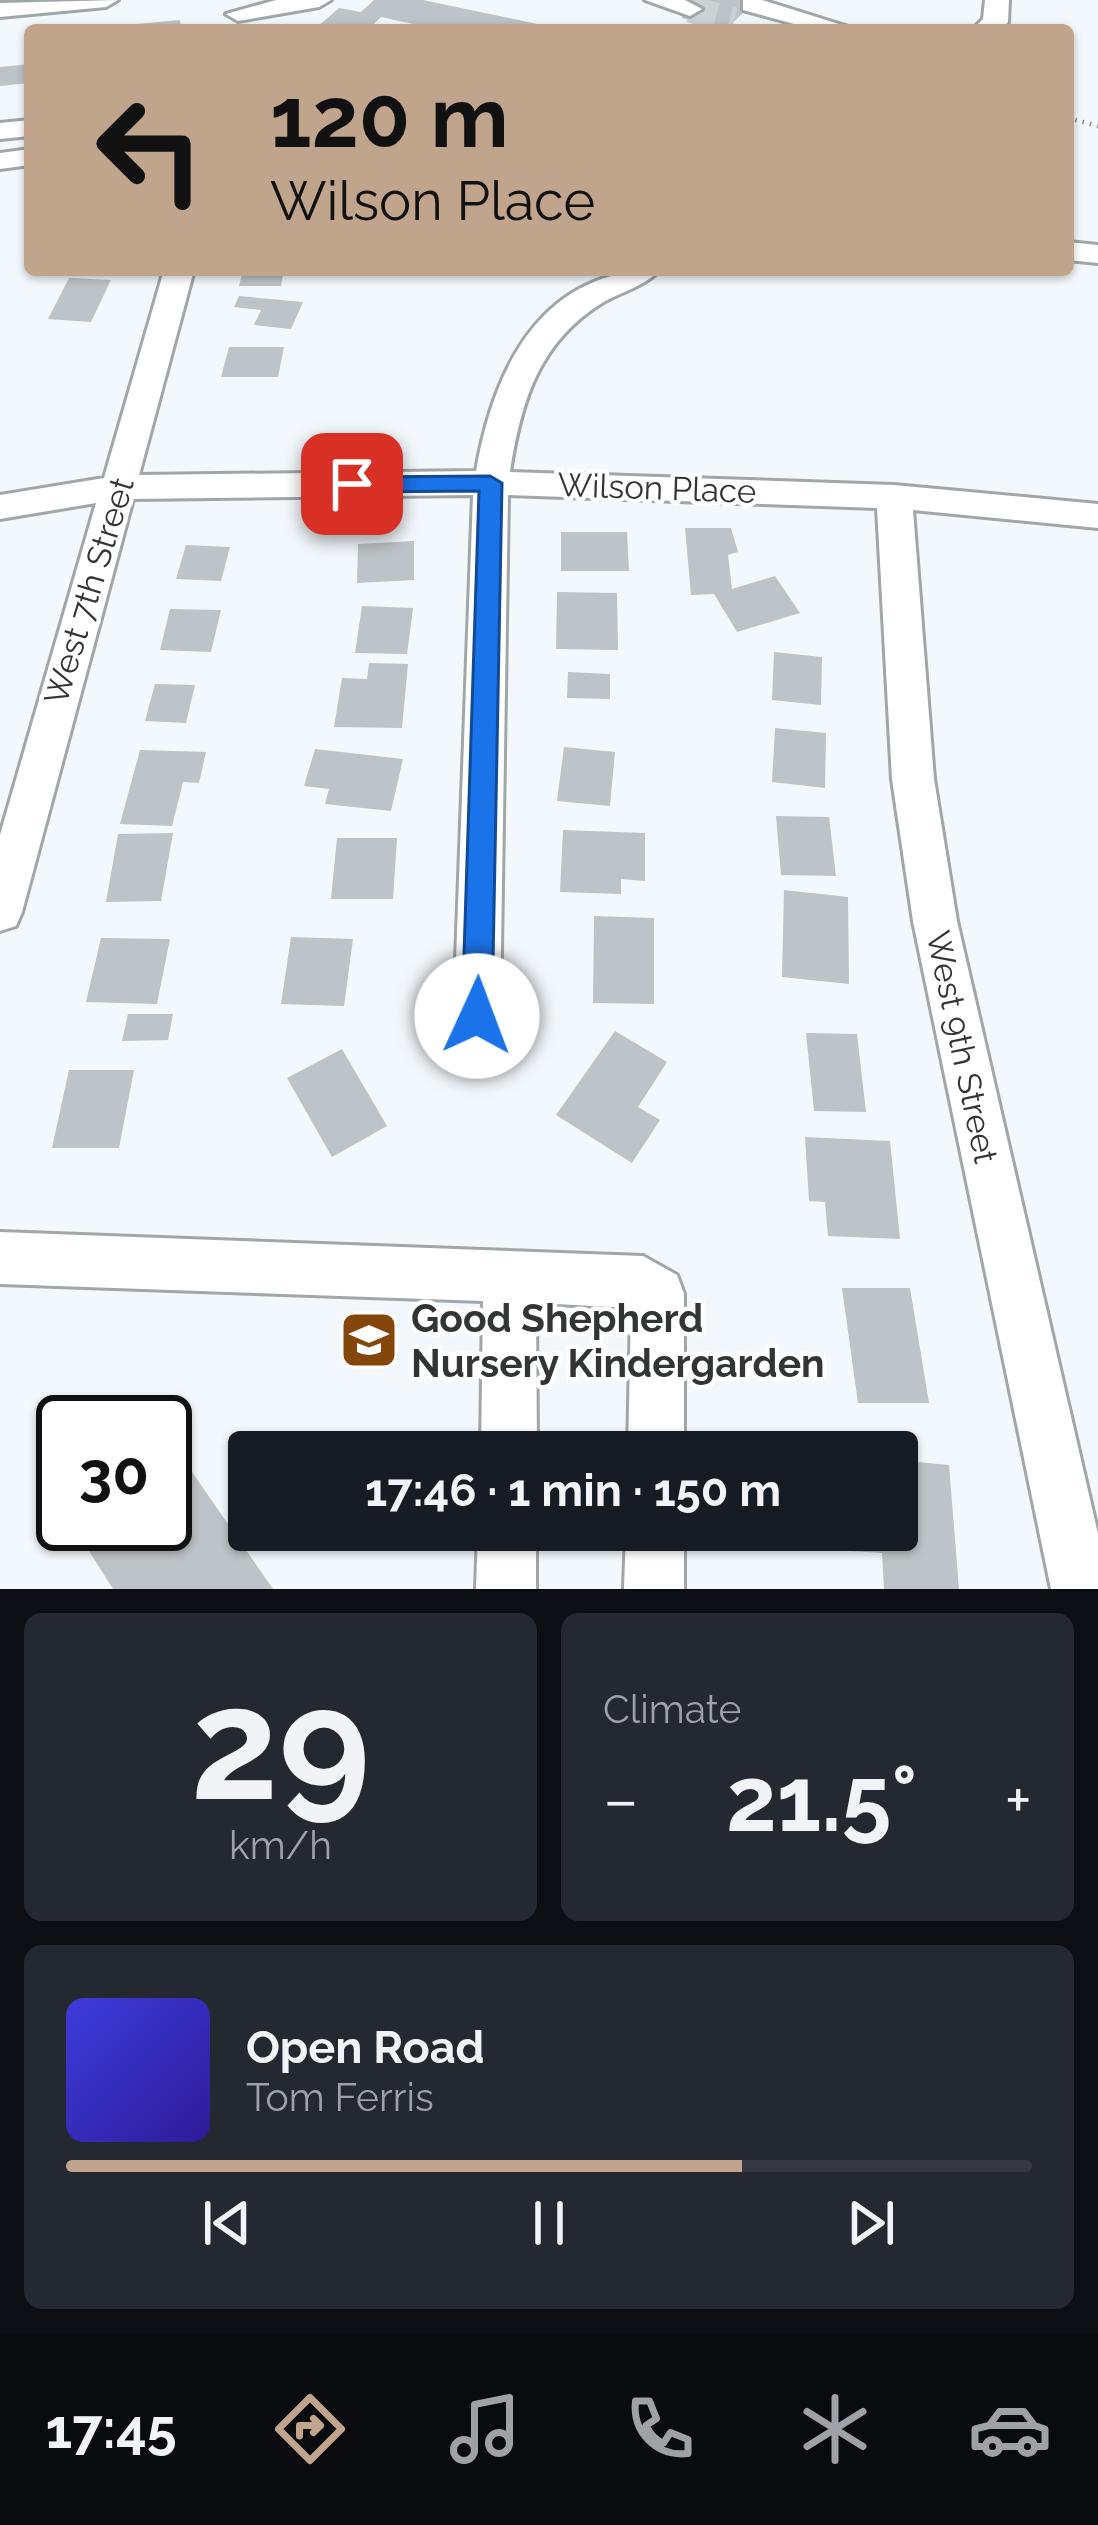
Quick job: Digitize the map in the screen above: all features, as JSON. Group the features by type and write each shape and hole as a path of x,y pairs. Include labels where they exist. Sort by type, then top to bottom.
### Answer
{"street":[{"path":"0,10 106,0"},
{"path":"238,15 319,0"},
{"path":"657,0 690,9"},
{"path":"758,24 743,13 791,16 821,24"},
{"name":"West 7th Street","path":"0,912 20,759 121,487 177,276"},
{"path":"477,1016 490,483 514,374 540,338 577,305 633,276"},
{"name":"Wilson Place","path":"0,507 121,487 490,483 894,497 1098,516"},
{"name":"West 9th Street","path":"894,497 913,779 934,921 1081,1589"},
{"path":"0,1258 644,1282 658,1294 656,1431"},
{"path":"509,1431 511,1276"},
{"path":"506,1589 507,1551"},
{"path":"654,1589 655,1551"}],"building":[{"path":"374,0 423,0 537,24 413,24 381,17 374,24 321,24 339,8 361,12"},
{"path":"701,0 757,0 731,24 681,18"},
{"path":"24,65 24,84 0,86 0,67"},
{"path":"242,276 283,276 281,286 239,286"},
{"path":"69,278 111,280 91,322 48,319"},
{"path":"239,296 303,302 291,329 254,325 261,310 234,307"},
{"path":"229,347 284,347 278,377 221,377"},
{"path":"685,528 731,528 738,552 728,555 732,589 775,576 800,613 737,632 714,594 691,595"},
{"path":"561,532 627,532 629,571 561,571"},
{"path":"414,541 414,580 357,583 358,544"},
{"path":"186,545 230,547 221,581 176,579"},
{"path":"557,592 617,593 618,650 556,649"},
{"path":"362,606 413,608 407,654 355,653"},
{"path":"170,609 221,610 211,652 160,650"},
{"path":"774,652 822,657 821,705 772,700"},
{"path":"369,663 408,664 402,728 334,727 342,678 367,679"},
{"path":"568,672 610,674 610,699 567,698"},
{"path":"155,684 195,685 186,723 145,721"},
{"path":"775,728 826,733 825,788 772,782"},
{"path":"564,747 615,752 610,806 557,801"},
{"path":"315,749 403,759 391,811 325,804 329,789 304,786"},
{"path":"140,750 206,752 199,783 183,782 172,826 120,824"},
{"path":"776,816 829,817 836,876 781,875"},
{"path":"563,830 645,833 645,881 621,879 621,894 560,892"},
{"path":"173,833 161,901 106,902 118,834"},
{"path":"337,838 397,838 393,899 331,899"},
{"path":"784,890 848,897 849,984 782,977"},
{"path":"594,916 654,918 654,1004 593,1003"},
{"path":"291,937 353,939 344,1006 281,1004"},
{"path":"101,938 170,939 157,1004 86,1002"},
{"path":"128,1014 173,1014 168,1040 122,1041"},
{"path":"615,1031 667,1062 638,1107 660,1120 632,1163 556,1115"},
{"path":"806,1033 857,1034 866,1112 814,1111"},
{"path":"342,1049 387,1126 332,1157 287,1078"},
{"path":"69,1070 134,1070 119,1148 52,1148"},
{"path":"805,1137 890,1141 900,1239 828,1236 825,1202 809,1201"},
{"path":"842,1288 910,1288 929,1403 858,1403"},
{"path":"918,1462 949,1465 959,1589 884,1589 882,1553 850,1551 918,1551"},
{"path":"192,1472 228,1524 228,1551 247,1551 273,1589 113,1589 89,1551 192,1551"}],"tunnel":[{"path":"690,9 734,21"}],"place":[{"name":"Good Shepherd Nursery Kindergarden","path":"369,1340"}],"route":[{"path":"352,484 490,483 477,1016"}]}
